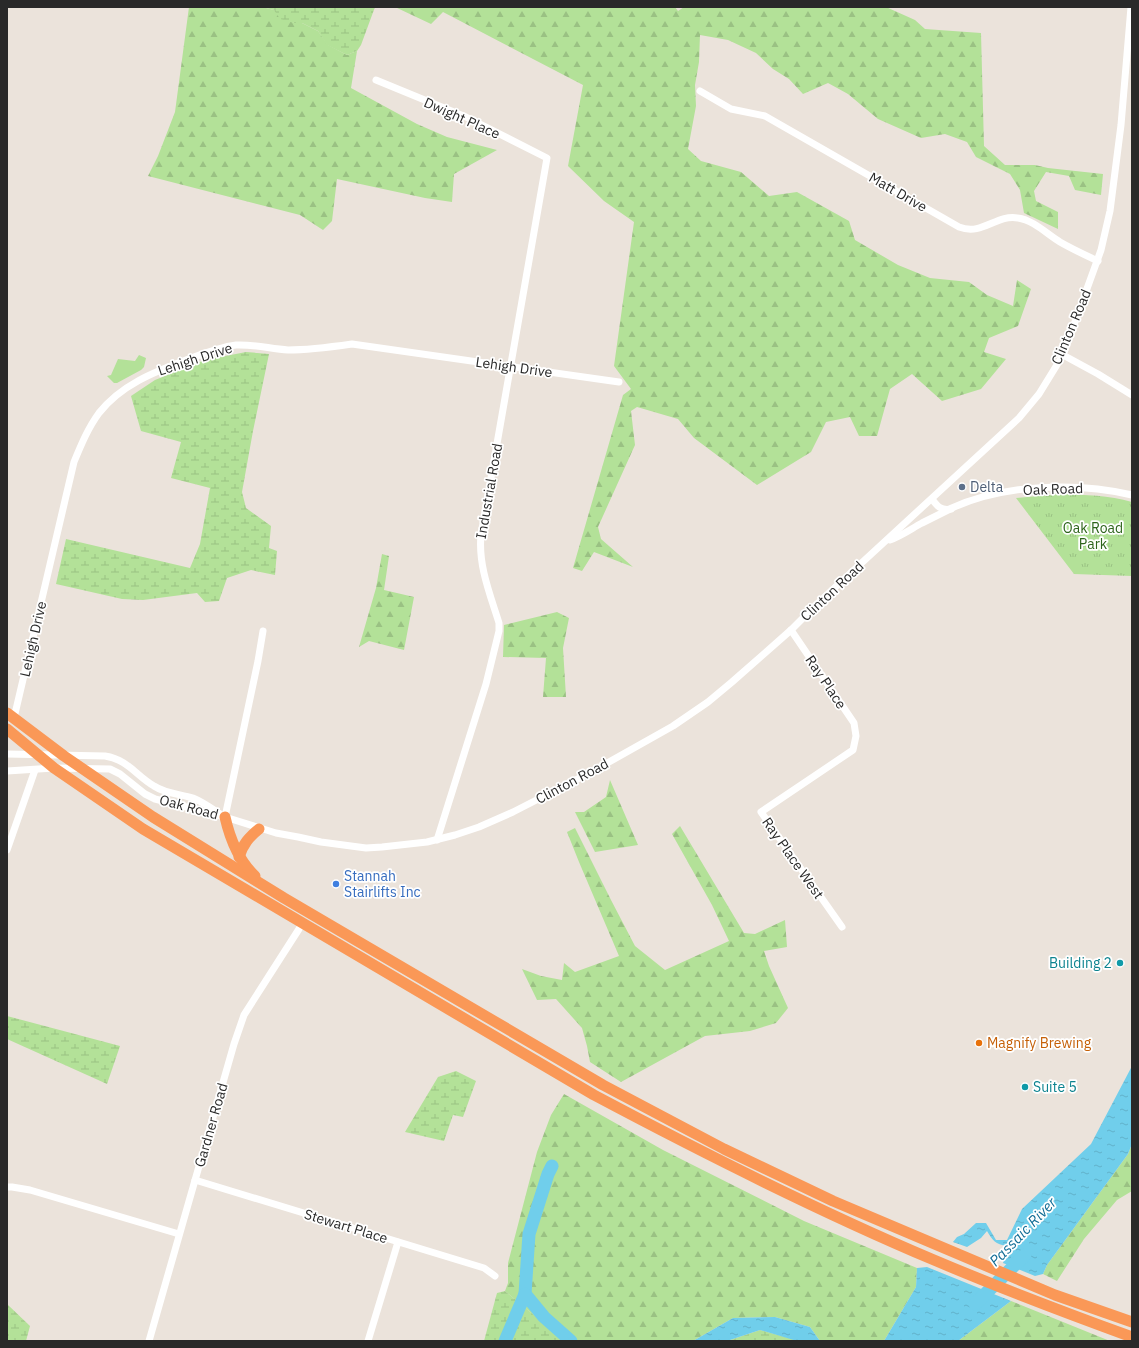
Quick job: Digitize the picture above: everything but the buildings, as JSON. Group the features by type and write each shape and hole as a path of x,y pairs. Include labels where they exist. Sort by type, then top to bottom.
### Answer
{"highway":[{"path":"11,715 64,756 153,817 284,898 603,1086 674,1123 833,1201 1032,1285 1132,1322"},
{"path":"7,729 54,768 143,829 594,1095 646,1123 809,1204 934,1260 1132,1337"},
{"path":"225,817 229,834 239,857 254,875 284,898"},
{"path":"239,857 243,845 259,829"}],"street":[{"name":"Clinton Road","path":"225,817 259,829 321,842 366,848 382,848 437,840 478,827 513,812 593,771 673,726 708,702 791,630 1030,406 1063,355 1098,261 1107,226 1122,125 1131,37 1131,7"},
{"name":"Dwight Place","path":"376,80 466,117 547,158"},
{"name":"Matt Drive","path":"700,91 731,109 765,116 959,227 971,230 978,229 1004,219 1018,218 1029,222 1061,242 1098,261"},
{"name":"Industrial Road","path":"437,840 486,684 499,632 499,623 482,568 479,548 547,158"},
{"name":"Lehigh Drive","path":"11,715 74,462 83,440 99,413 113,399 138,380 196,356 236,345 287,350 311,349 352,344 618,382"},
{"path":"1063,355 1132,395"},
{"name":"Oak Road","path":"886,542 899,537 922,523 952,508 996,494 1043,487 1085,487 1132,495"},
{"path":"932,499 937,506 942,509 947,510 952,508"},
{"name":"Ray Place","path":"791,630 854,723 856,736"},
{"path":"225,817 263,631"},
{"name":"Ray Place West","path":"842,927 761,812 853,750 856,736"},
{"name":"Oak Road","path":"7,754 114,757 123,762 154,786 164,791 192,798 204,803 225,817"},
{"name":"Oak Road","path":"7,771 54,768 110,769 120,774 145,794 155,799 225,817"},
{"path":"7,850 35,770"},
{"name":"Gardner Road","path":"150,1341 179,1234 234,1044 244,1015 302,923"},
{"name":"Stewart Place","path":"195,1180 484,1268 495,1276"},
{"path":"7,1187 12,1186 30,1190 179,1234"},
{"path":"368,1341 398,1242"}],"green space":[{"path":"189,7 262,7 274,10 294,23 302,23 318,31 328,45 347,55 357,51 351,88 417,124 447,137 497,150 454,174 452,202 425,198 337,179 332,221 323,230 300,215 148,176 158,156 175,112"},
{"path":"262,7 375,7 361,45 357,51 347,55 327,45 318,31 302,23 294,23 280,19 274,10"},
{"path":"395,7 675,7 678,11 684,7 886,7 915,20 925,29 981,33 984,146 1005,165 1035,165 1048,168 1103,174 1101,195 1075,190 1069,176 1046,172 1034,191 1036,201 1058,212 1058,229 1024,213 1020,190 1010,174 976,157 967,142 945,134 921,138 878,119 848,94 828,83 803,94 789,79 773,69 756,53 728,40 700,35 699,62 695,85 696,106 688,149 701,161 741,172 769,196 797,192 849,221 855,240 898,265 930,278 969,282 987,295 1013,306 1017,280 1031,289 1018,326 989,338 984,352 1006,359 981,389 942,401 912,374 890,389 877,436 859,436 850,417 826,422 811,452 757,485 694,438 678,419 637,407 631,411 635,445 598,527 601,539 633,567 594,552 582,571 573,568 623,395 631,389 614,366 634,222 604,201 568,166 583,85 443,12 431,24"},
{"path":"246,352 269,354 242,492 246,508 271,526 269,548 277,551 275,575 251,570 227,578 219,601 205,602 197,593 143,600 122,599 56,584 66,539 190,568 200,544 210,488 171,478 181,442 141,431 131,396 155,380 205,360"},
{"path":"139,355 146,358 144,367 141,370 117,383 114,383 107,376 111,375 118,359 135,361"},
{"name":"Oak Road Park","path":"1062,494 1106,497 1132,502 1132,576 1074,574 1016,498"},
{"path":"382,554 389,556 384,590 414,597 404,650 369,641 359,647 376,588"},
{"path":"557,612 569,618 563,648 566,697 543,697 546,658 503,657 504,625"},
{"path":"610,780 638,845 595,852 575,812 584,812 606,797"},
{"path":"680,826 744,933 755,934 785,920 787,947 764,951 769,966 788,1008 776,1023 750,1031 705,1036 621,1082 590,1062 582,1028 556,999 537,1000 522,969 541,976 562,980 564,963 575,972 619,956 567,832 575,828 635,946 665,970 729,941 712,905 672,834"},
{"path":"7,1016 120,1046 107,1084 7,1039"},
{"path":"456,1071 476,1081 463,1117 453,1115 444,1141 405,1132 438,1077"},
{"path":"564,1094 663,1150 804,1221 917,1268 916,1287 884,1341 820,1341 810,1327 775,1317 733,1318 693,1341 565,1341 505,1291 508,1283 508,1263 537,1152 551,1115"},
{"path":"1132,1144 1132,1191 1117,1200 1084,1239 1057,1281 1043,1274 1047,1265 1128,1154"},
{"path":"505,1291 565,1341 484,1341 497,1293"},
{"path":"1011,1301 1110,1341 958,1341"},
{"path":"7,1304 30,1326 26,1341 7,1341"},
{"path":"760,1330 796,1340 797,1341 727,1341"}],"water":[{"path":"1132,1066 1132,1144 1128,1154 1047,1265 1043,1274 1035,1276 1003,1263 1007,1246 995,1242 987,1231 981,1238 967,1247 953,1242 957,1237 964,1234 976,1223 986,1223 996,1240 1007,1240 1022,1209 1091,1144"},
{"path":"927,1267 1011,1301 958,1341 884,1341 916,1287 917,1268"},
{"path":"775,1317 810,1327 820,1341 797,1341 760,1330 727,1341 693,1341 733,1318"}],"waterway":[{"path":"525,1294 529,1234 548,1174 552,1166"},
{"name":"Passaic River","path":"975,1304 1025,1255"},
{"path":"505,1341 525,1294 544,1317 571,1341"}],"place":[{"name":"Delta","path":"962,487"},
{"name":"Stannah Stairlifts Inc","path":"336,884"},
{"name":"Building 2","path":"1120,963"},
{"name":"Magnify Brewing","path":"979,1043"},
{"name":"Suite 5","path":"1025,1087"}]}
